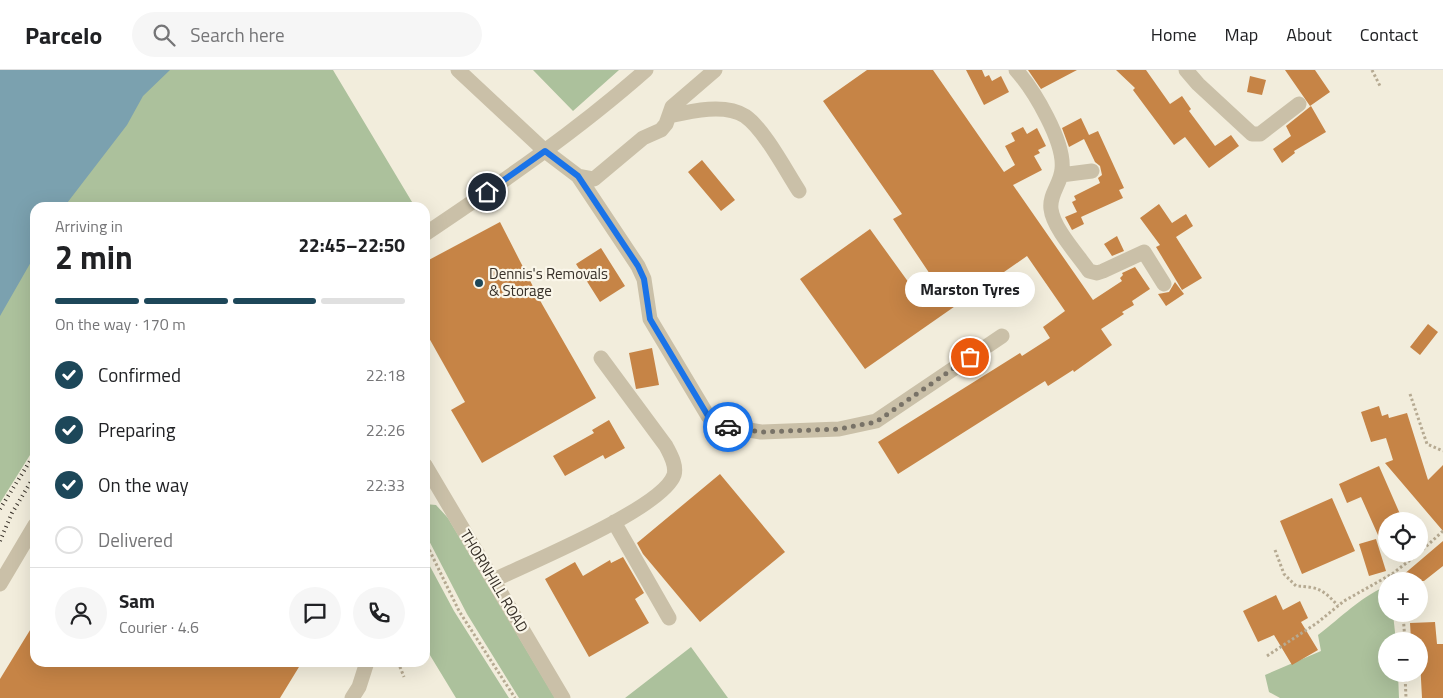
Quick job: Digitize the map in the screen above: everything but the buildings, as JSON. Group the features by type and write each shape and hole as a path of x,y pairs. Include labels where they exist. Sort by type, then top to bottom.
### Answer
{"street":[{"path":"458,70 545,151 578,176 638,266 644,279 650,319 708,416 718,425 761,432 839,429 876,422 1002,336"},
{"path":"430,231 545,151 594,114 646,70"},
{"path":"578,176 594,179 642,138 661,130 670,116 672,107 715,70"},
{"path":"1016,70 1027,83 1057,142 1062,163 1061,175 1052,194 1050,208 1059,227 1089,271 1096,274 1144,252 1164,284"},
{"path":"1186,70 1198,84 1252,134 1260,134 1299,104"},
{"path":"670,116 709,110 726,110 744,115 756,125 799,191"},
{"path":"1061,175 1092,171"},
{"path":"494,580 637,509 669,484 674,474 672,458 661,438 640,414 601,358"},
{"name":"THORNHILL ROAD","path":"430,473 563,698"},
{"path":"614,522 669,618"},
{"path":"0,584 30,533"},
{"path":"352,698 359,687 366,667"}],"path":[{"path":"1372,70 1380,86"},
{"path":"1410,394 1427,444 1443,451"},
{"path":"1428,545 1443,532"},
{"path":"1275,550 1284,574 1296,586 1312,586 1325,592 1338,606"},
{"path":"430,551 459,611 515,698"},
{"path":"1394,572 1407,562"},
{"path":"1266,656 1317,624 1338,606 1378,582"},
{"path":"400,667 404,677"},
{"path":"1405,682 1406,698"}],"green space":[{"path":"0,70 333,70 412,202 30,202 30,455 0,503"},
{"path":"533,70 619,70 573,111"},
{"path":"430,504 436,505 448,518 555,698 519,698 467,614 430,543"},
{"path":"430,566 454,611 509,698 456,698 430,655"},
{"path":"1378,590 1378,622 1394,622 1395,632 1378,632 1378,682 1398,682 1399,698 1280,698 1269,692 1265,675 1321,651 1318,635 1359,602"},
{"path":"691,647 728,698 625,698"}],"water":[{"path":"0,70 170,70 143,96 127,125 68,202 30,202 30,264 0,316"}],"railway":[{"path":"0,509 30,461"},
{"path":"0,541 12,513 30,483"}],"way so far":[{"path":"728,427 761,432 839,429 876,422 970,357"}],"place":[{"name":"Dennis's Removals & Storage","path":"479,283"},
{"name":"Marston Tyres","path":"970,357"}],"route":[{"path":"487,192 545,151 578,176 602,214 622,239 638,266 644,279 650,319 708,416 718,425 728,427"}]}
